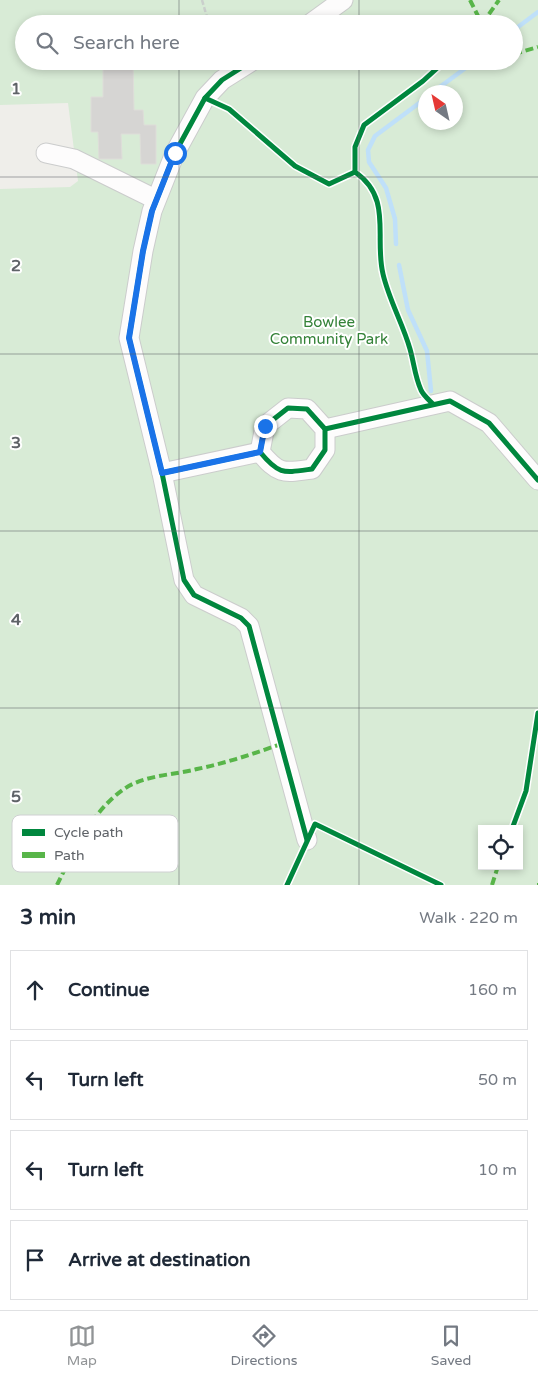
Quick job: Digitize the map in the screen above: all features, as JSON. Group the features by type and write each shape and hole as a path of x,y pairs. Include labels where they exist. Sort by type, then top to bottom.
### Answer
{"lane":[{"path":"322,15 343,0"},
{"path":"238,70 222,80 205,98 175,153 156,199 143,251 129,338 162,473 184,580 194,595 241,618 249,626 307,840"},
{"path":"46,153 74,159 156,199"},
{"path":"325,429 450,401 490,423 538,480"},
{"path":"288,408 307,409 325,429 325,450 312,469 291,472 274,469 260,452 265,426 288,408"},
{"path":"162,473 260,452"}],"path":[{"path":"202,0 206,15"}],"green space":[{"name":"Bowlee Community Park","path":"0,0 538,0 538,885 0,885 0,189 70,187 78,181 68,103 0,105"}],"building":[{"path":"103,70 133,70 134,110 143,110 144,125 156,125 156,164 141,164 140,134 121,134 122,159 99,159 98,132 91,132 91,97 103,97"}],"waterway":[{"path":"523,23 538,12"},
{"path":"442,85 463,70"},
{"path":"396,244 395,219 386,188 369,162 368,150 375,136 418,104"},
{"path":"399,265 408,310 427,351 431,391"}],"marked path":[{"path":"470,0 478,15"},
{"path":"488,15 499,0"},
{"path":"523,51 538,47"},
{"path":"97,815 113,798 132,784 150,778 218,764 281,744"},
{"path":"492,885 497,870"},
{"path":"57,885 64,872"}],"cycle path":[{"path":"238,70 222,80 205,98 175,153 152,211 143,251 129,338 162,473 184,580 194,595 241,618 249,626 307,840"},
{"path":"433,404 423,394 419,385 407,340 386,284 381,260 378,206 367,182 355,172 355,147 364,125 435,70"},
{"path":"205,98 229,109 295,166 329,184 355,172"},
{"path":"325,429 450,401 489,423 538,480"},
{"path":"288,408 307,409 325,429 325,450 312,469 282,471 272,465 260,452 265,426 288,408"},
{"path":"162,473 260,452"},
{"path":"513,825 526,791 538,713"},
{"path":"287,885 315,824 441,885"}],"route":[{"path":"175,153 152,211 143,251 129,338 162,473 260,452 265,426"}]}
